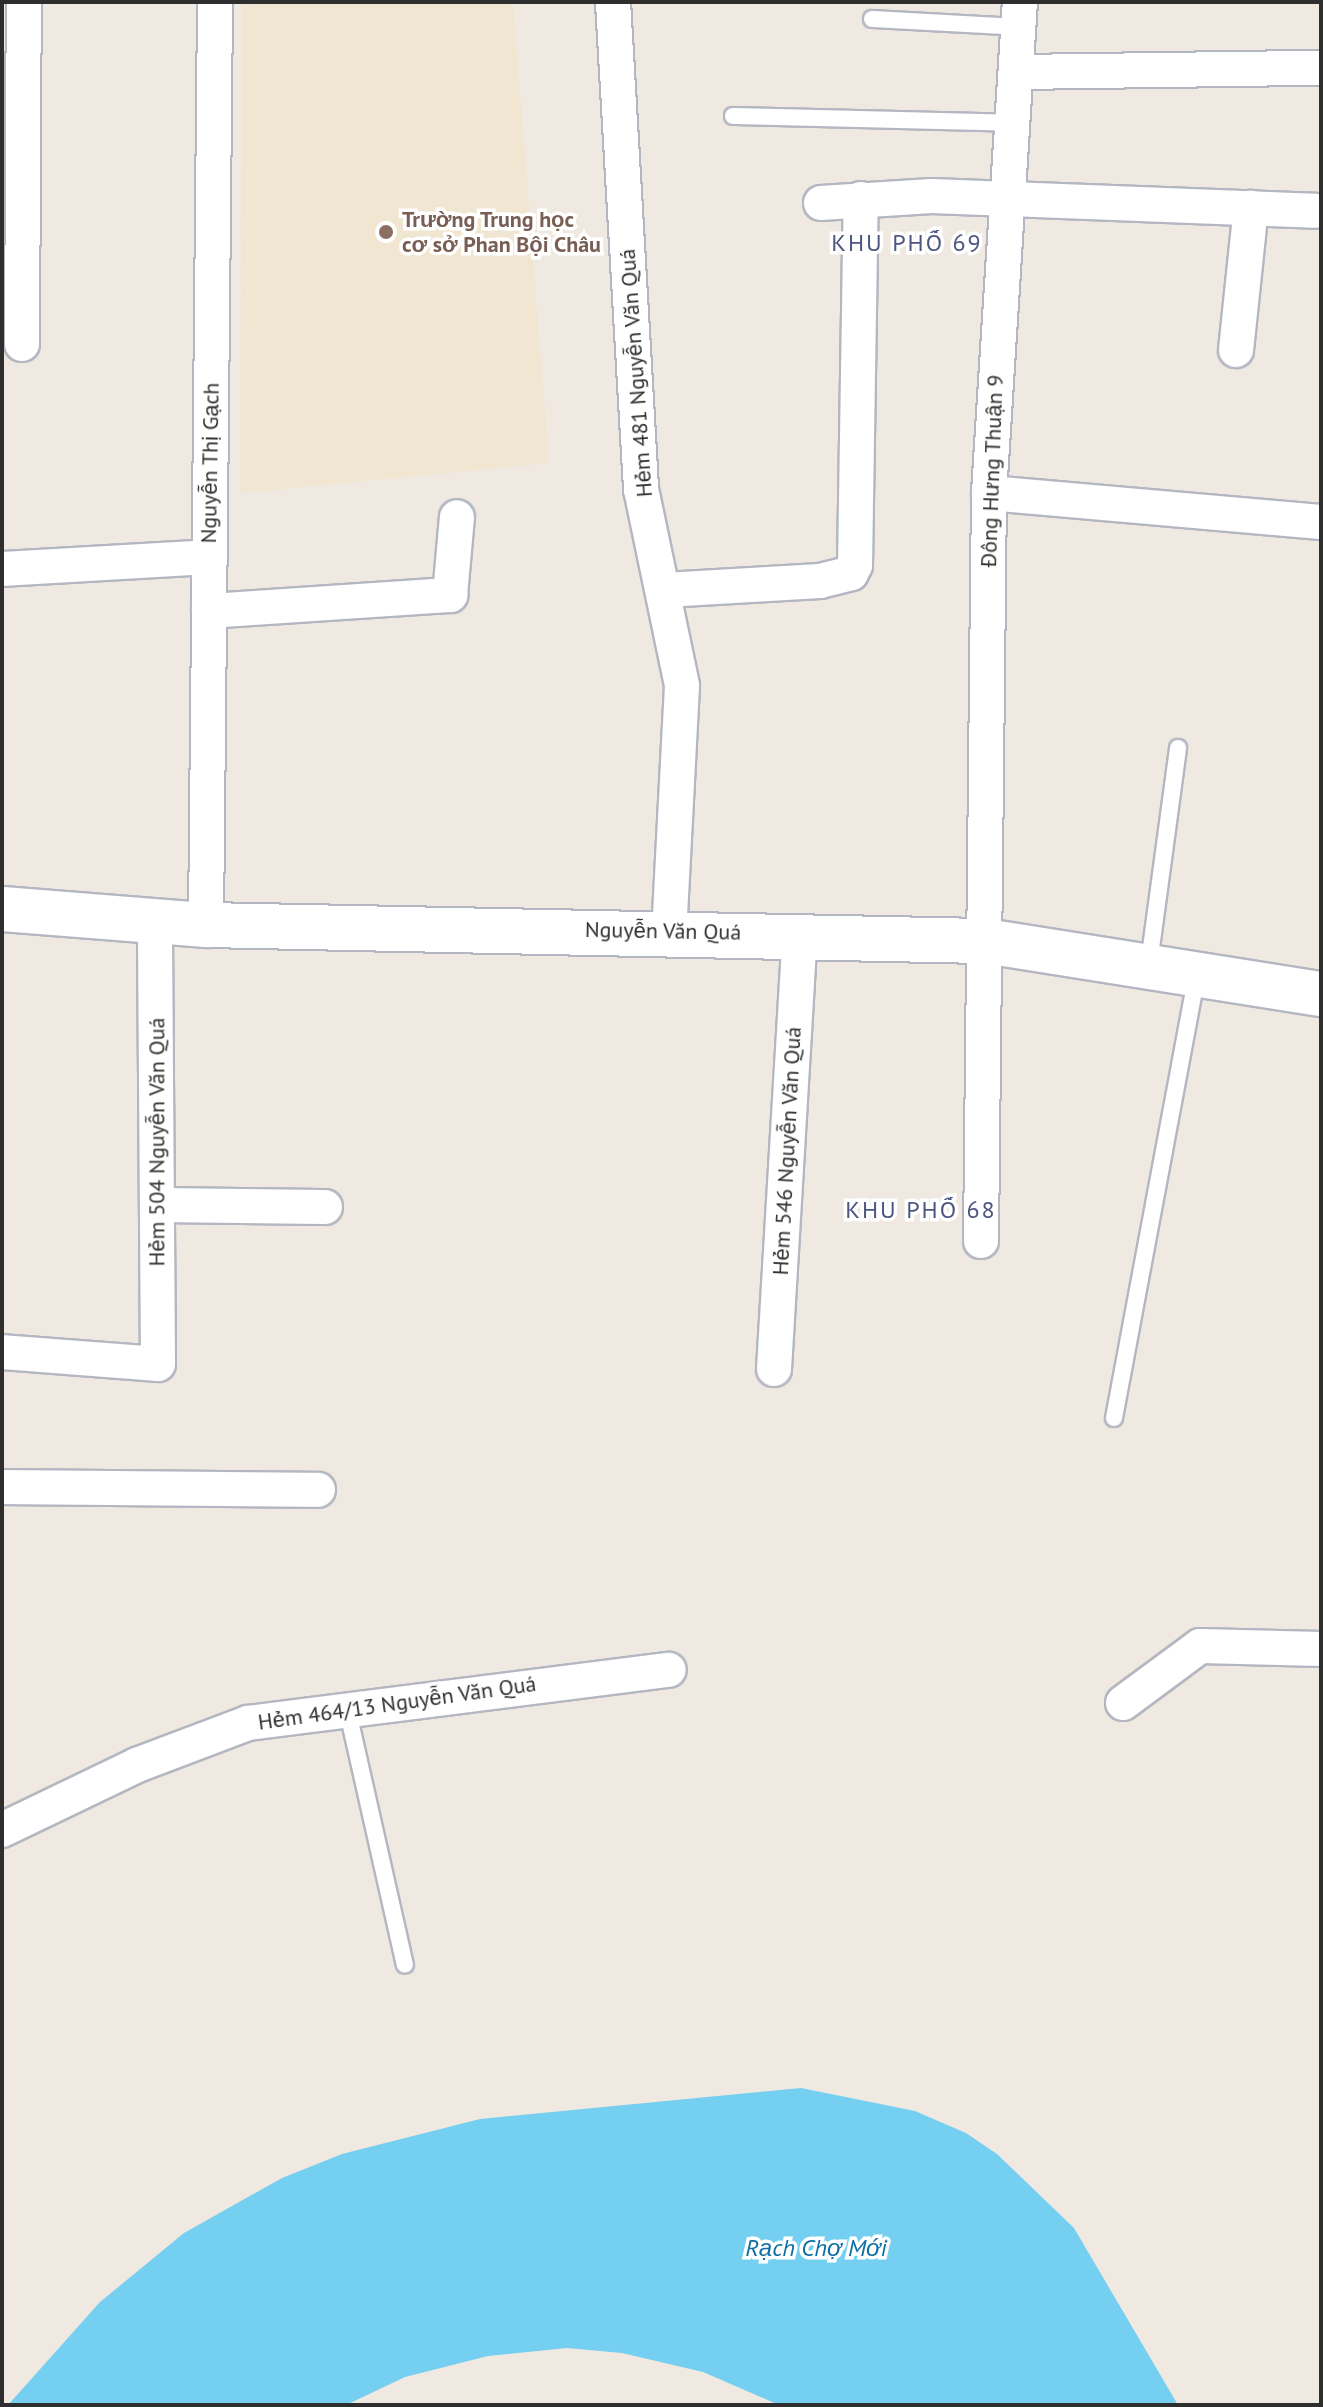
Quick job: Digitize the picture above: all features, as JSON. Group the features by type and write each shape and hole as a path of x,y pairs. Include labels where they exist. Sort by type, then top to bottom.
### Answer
{"main road":[{"name":"Nguyễn Văn Quá","path":"2,909 206,925 800,933 985,941 1149,963 1321,994"}],"street":[{"path":"22,344 24,2"},
{"name":"Nguyễn Thị Gạch","path":"206,925 215,2"},
{"name":"Hẻm 481 Nguyễn Văn Quá","path":"613,2 641,489 665,590 682,686 669,932"},
{"name":"Đông Hưng Thuận 9","path":"981,1241 989,493 1005,197 1014,123 1020,14"},
{"path":"1017,72 1321,68"},
{"path":"821,203 861,199 1005,197 1316,211"},
{"path":"665,590 820,581 851,573 855,565 861,199"},
{"path":"1236,350 1251,208"},
{"path":"989,493 1321,522"},
{"path":"209,611 450,595 457,517"},
{"path":"2,569 209,557"},
{"name":"Hẻm 504 Nguyễn Văn Quá","path":"2,1352 158,1364 155,921"},
{"name":"Hẻm 546 Nguyễn Văn Quá","path":"774,1369 800,933"},
{"path":"157,1205 325,1207"},
{"path":"2,1487 318,1490"},
{"path":"1123,1703 1200,1646 1321,1649"},
{"name":"Hẻm 464/13 Nguyễn Văn Quá","path":"2,1830 137,1765 248,1723 347,1708 669,1670"}],"lane":[{"path":"872,19 1020,14"},
{"path":"733,116 1014,123"},
{"path":"1149,963 1178,748"},
{"path":"1114,1418 1198,971"},
{"path":"347,1708 405,1965"}],"shaded area":[{"name":"Trường Trung học cơ sở Phan Bội Châu","path":"242,2 513,2 549,463 240,493"}],"water":[{"name":"Rạch Chợ Mới","path":"801,2088 915,2111 966,2133 997,2154 1074,2228 1178,2405 779,2405 703,2372 622,2353 567,2348 488,2356 405,2377 346,2405 8,2405 100,2302 184,2233 282,2178 342,2154 480,2119"}],"place":[{"name":"Trường Trung học cơ sở Phan Bội Châu","path":"386,232"}],"district":[{"name":"KHU PHỐ 69","path":"907,243"},
{"name":"KHU PHỐ 68","path":"921,1210"}]}
